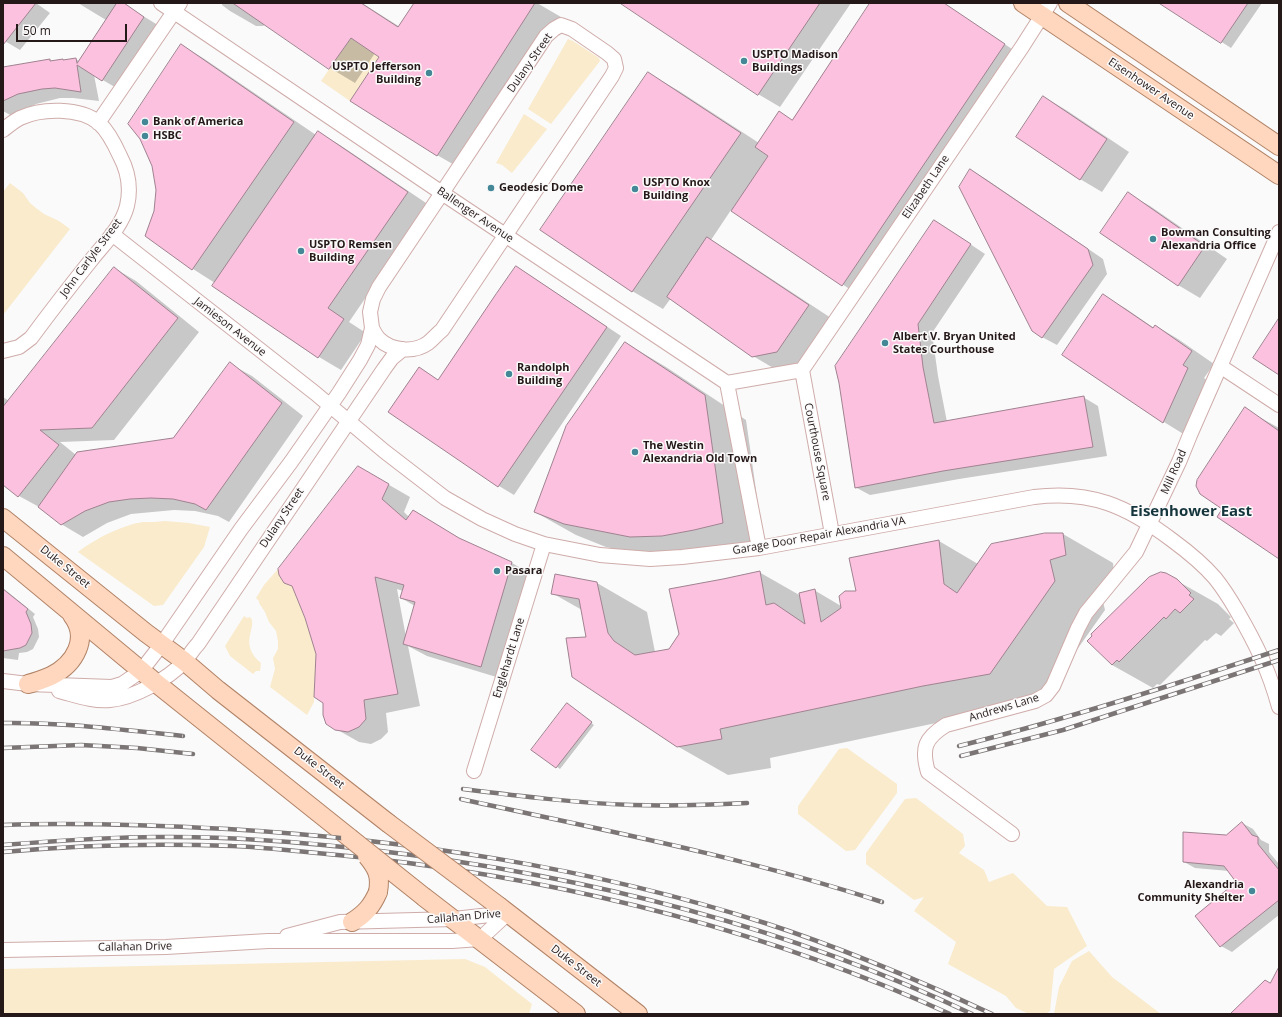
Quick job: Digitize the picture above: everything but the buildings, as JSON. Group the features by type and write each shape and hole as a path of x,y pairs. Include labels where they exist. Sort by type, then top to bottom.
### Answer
{"main road":[{"name":"Eisenhower Avenue","path":"1023,3 1046,9 1279,175"},
{"path":"1068,3 1279,146"},
{"name":"Duke Street","path":"3,518 184,661 218,690 388,823 504,910 638,1014"},
{"path":"3,556 141,671 319,814 576,1014"},
{"path":"28,684 51,676 68,664 73,656 80,642 80,631 77,621 70,611"},
{"path":"350,838 364,852 375,868 380,881 378,892 368,910 352,922"}],"street":[{"name":"Ballenger Avenue","path":"161,3 177,7 442,193 727,383"},
{"path":"98,123 177,7"},
{"name":"Elizabeth Lane","path":"802,370 1022,48 1046,9"},
{"name":"Dulany Street","path":"28,684 112,687 122,684 141,671 162,644 360,360 368,345 372,328 370,312 372,299 379,286 546,36 554,29 561,26 572,29 614,59 616,68 612,76 442,330 427,344 412,349 396,349 379,339 372,328"},
{"name":"John Carlyle Street","path":"3,130 20,119 39,112 67,111 84,116 98,123 111,139 127,174 128,182 126,207 112,234 31,338 19,347 12,350 3,351"},
{"name":"Mill Road","path":"1150,524 1179,462 1279,232"},
{"name":"Jamieson Avenue","path":"112,234 348,420"},
{"name":"Dulany Street","path":"28,684 92,700 110,700 142,691 156,683 184,661 198,644 348,420 392,358 403,349"},
{"path":"1220,366 1279,405"},
{"path":"758,548 727,383 802,370"},
{"name":"Courthouse Square","path":"802,370 832,534"},
{"name":"Garage Door Repair Alexandria VA","path":"348,420 384,451 445,498 482,519 515,534 544,544 600,555 650,559 682,557 758,548 1034,497 1060,495 1087,498 1108,503 1127,511 1150,524"},
{"path":"1150,524 1200,562 1215,578 1230,599 1251,634 1268,671 1279,708"},
{"name":"Andrews Lane","path":"1012,834 928,772 924,760 926,745 933,733 946,725 1035,701 1046,695 1053,686 1086,613 1136,552 1150,524"},
{"name":"Englehardt Lane","path":"474,771 544,544"},
{"path":"3,681 28,684"},
{"name":"Callahan Drive","path":"268,941 340,922 454,919 504,910"},
{"name":"Callahan Drive","path":"3,950 166,947 268,941 452,941 480,939 504,910"}],"shaded area":[{"path":"351,38 379,57 350,101 321,81"},
{"path":"568,39 599,58 600,61 551,124 528,109"},
{"path":"524,114 547,129 512,173 502,165 496,163"},
{"path":"10,183 23,193 30,203 36,208 70,229 3,315 3,192"},
{"path":"165,521 210,527 204,547 163,605 154,606 78,552 92,542 126,526 143,522"},
{"path":"278,569 282,580 292,586 305,618 316,654 314,702 307,715 270,687 275,669 273,658 278,649 278,641 276,631 269,622 265,612 256,598 264,585"},
{"path":"244,616 247,618 250,617 252,621 249,642 250,649 261,663 260,671 256,671 253,674 230,656 225,646"},
{"path":"847,748 897,784 897,793 855,850 846,851 798,814 798,806 839,749"},
{"path":"916,798 963,834 965,846 959,853 984,870 989,882 1013,873 1047,906 1067,907 1087,946 1054,969 1050,1011 1046,1014 1029,1014 1016,1008 1006,996 948,964 956,942 914,911 924,897 914,900 866,864 866,853 905,799"},
{"path":"1089,951 1112,977 1161,1014 1054,1014 1059,987 1072,961"},
{"path":"465,959 485,967 532,1004 529,1014 3,1014 3,969"}],"railway":[{"path":"959,746 1040,725 1279,650"},
{"path":"961,756 1063,730 1279,660"},
{"path":"3,723 70,725 183,736"},
{"path":"3,748 81,745 137,748 193,754"},
{"path":"463,789 590,803 632,805 704,805 747,803"},
{"path":"461,799 673,845 778,871 882,902"},
{"path":"3,825 144,825 228,829 364,840 499,859 633,886 699,903 765,923 880,965 992,1014"},
{"path":"3,845 119,838 185,837 238,839 292,842 372,850 449,860 526,873 603,889 754,929 828,954 901,982 972,1014"},
{"path":"3,852 118,845 243,846 368,858 517,880 592,895 665,913 738,934 810,957 880,984 950,1014"}],"place":[{"name":"USPTO Madison Buildings","path":"744,61"},
{"name":"USPTO Jefferson Building","path":"429,73"},
{"name":"Bank of America","path":"145,122"},
{"name":"HSBC","path":"145,136"},
{"name":"Geodesic Dome","path":"491,188"},
{"name":"USPTO Knox Building","path":"635,189"},
{"name":"Bowman Consulting Alexandria Office","path":"1153,239"},
{"name":"USPTO Remsen Building","path":"301,251"},
{"name":"Albert V. Bryan United States Courthouse","path":"885,343"},
{"name":"Randolph Building","path":"509,374"},
{"name":"The Westin Alexandria Old Town","path":"635,452"},
{"name":"Pasara","path":"497,571"},
{"name":"Alexandria Community Shelter","path":"1252,891"}],"district":[{"name":"Eisenhower East","path":"1191,512"}]}
